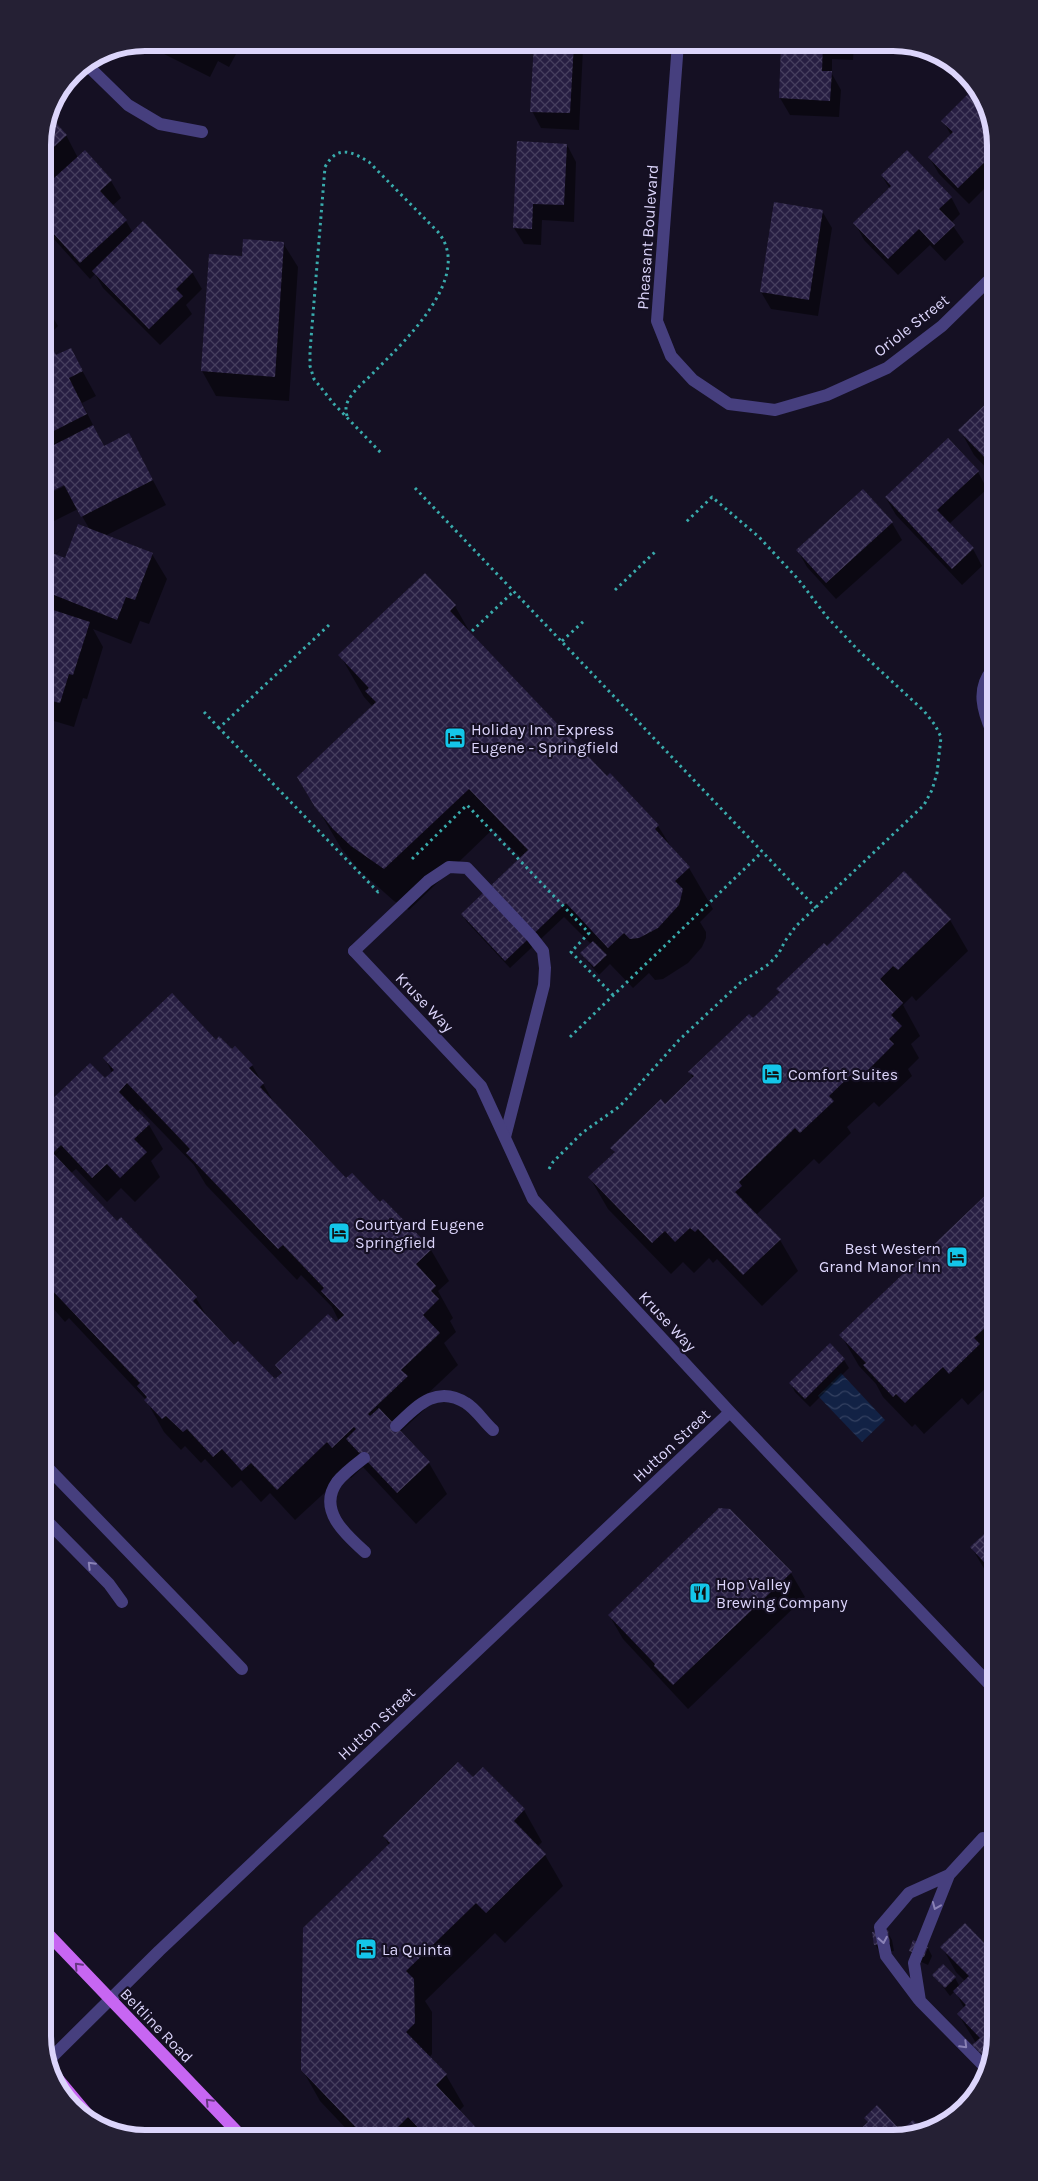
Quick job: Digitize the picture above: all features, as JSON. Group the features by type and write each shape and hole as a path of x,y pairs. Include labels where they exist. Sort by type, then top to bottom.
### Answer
{"main road":[{"name":"Beltline Road","path":"51,1937 235,2130"}],"street":[{"name":"Pheasant Boulevard","path":"677,51 658,321 672,356 682,368 693,380 729,404"},
{"path":"91,69 128,106 160,124 202,132"},
{"name":"Oriole Street","path":"729,404 775,410 827,395 887,368 942,326 987,282"},
{"path":"987,680 982,690 983,714 987,722"},
{"name":"Kruse Way","path":"505,1137 544,985 545,968 542,951 532,937 466,868 449,868 428,881 354,951 482,1086 505,1137 533,1199 730,1412 987,1682"},
{"path":"396,1426 420,1403 432,1397 442,1396 455,1398 466,1403 493,1430"},
{"name":"Hutton Street","path":"53,2056 109,1999 730,1412"},
{"path":"364,1458 337,1482 332,1493 330,1506 334,1518 341,1529 365,1552"},
{"path":"51,1471 242,1670"},
{"path":"51,1526 110,1584 122,1602"},
{"path":"920,2002 914,1963 949,1875 983,1838"},
{"path":"949,1875 909,1892 880,1927 886,1956 920,2002 982,2064"}],"path":[{"path":"347,416 346,408 353,394 410,336 434,301 446,278 449,251 446,241 438,232 369,162 358,155 343,152 335,154 325,167 310,366 314,379 334,404 382,454"},
{"path":"415,488 816,908"},
{"path":"549,1168 582,1132 620,1106 679,1040 733,989 756,970 769,964 796,926 924,804 932,790 937,773 941,737 935,725 924,711 858,650 827,617 782,562 754,533 712,497 685,523"},
{"path":"616,590 655,552"},
{"path":"472,631 514,592"},
{"path":"562,641 585,620"},
{"path":"219,728 329,624"},
{"path":"204,712 378,892 385,885"},
{"path":"406,865 467,805 589,934 571,952 613,995"},
{"path":"570,1037 762,852"}],"water":[{"path":"841,1373 885,1420 862,1442 818,1396"}],"building":[{"path":"534,51 574,51 570,113 530,112"},
{"path":"781,51 823,51 822,71 832,71 830,101 779,98"},
{"path":"970,92 982,115 987,139 987,160 958,188 928,157 953,132 941,121"},
{"path":"54,121 67,135 51,150"},
{"path":"517,141 567,144 564,205 533,204 532,229 513,228"},
{"path":"85,150 112,180 100,191 127,220 80,263 51,231 51,181"},
{"path":"907,150 952,197 939,209 955,225 934,245 919,229 888,259 853,223 891,186 881,175"},
{"path":"774,202 823,210 809,300 760,292"},
{"path":"143,221 193,272 176,289 183,296 149,329 92,271"},
{"path":"243,239 284,242 275,377 201,371 209,254 242,256"},
{"path":"51,344 56,355 71,348 83,371 69,378 87,414 51,432"},
{"path":"987,403 987,460 958,430"},
{"path":"93,425 104,446 129,433 153,480 81,517 64,485 51,492 51,446"},
{"path":"948,438 979,471 937,510 974,548 952,569 885,497"},
{"path":"863,489 893,522 826,583 796,550"},
{"path":"78,524 153,553 135,600 126,597 117,620 51,594 51,553 65,558"},
{"name":"Holiday Inn Express Eugene - Springfield","path":"425,573 456,605 450,611 607,776 610,773 659,825 655,829 690,867 675,881 683,889 679,905 658,928 639,938 630,939 624,933 608,948 566,903 505,961 461,914 528,850 469,789 384,869 351,846 333,829 315,807 297,777 376,702 365,691 369,688 338,655"},
{"path":"51,609 90,622 73,675 69,674 60,703 51,701"},
{"name":"Comfort Suites","path":"904,871 951,919 898,970 893,966 880,979 903,1003 891,1015 902,1026 889,1039 894,1044 861,1077 855,1071 829,1096 834,1101 800,1133 795,1128 739,1182 742,1186 735,1192 781,1239 743,1275 698,1229 695,1232 690,1228 675,1242 665,1231 652,1243 588,1177 615,1152 610,1148 661,1099 665,1104 694,1076 688,1072 749,1014 753,1018 780,992 776,989 824,943 827,946"},
{"path":"593,941 607,955 594,967 580,953"},
{"name":"Courtyard Eugene Springfield","path":"172,993 216,1040 219,1036 232,1049 235,1046 253,1065 249,1068 264,1083 260,1087 346,1178 352,1173 380,1202 383,1199 432,1249 416,1264 436,1286 431,1291 439,1299 423,1315 440,1333 401,1370 408,1376 368,1414 370,1416 379,1408 430,1462 397,1493 346,1439 356,1429 354,1427 332,1448 327,1442 277,1490 251,1463 242,1471 222,1449 213,1457 187,1429 183,1432 166,1416 162,1419 144,1400 147,1397 137,1386 140,1383 51,1289 51,1100 90,1063 105,1078 114,1070 103,1058","holes":["127,1083 190,1149 186,1153 278,1249 283,1245 324,1288 321,1291 344,1315 336,1322 328,1314 275,1365 282,1373 275,1379 238,1341 234,1345 193,1301 197,1297 121,1217 117,1221 53,1153 61,1145 92,1178 107,1164 120,1178 147,1152 134,1139 150,1124 119,1092"]},
{"name":"Best Western Grand Manor Inn","path":"987,1194 987,1326 974,1338 980,1344 949,1374 943,1367 905,1403 896,1394 893,1397 863,1365 866,1363 839,1335"},
{"path":"830,1343 845,1359 805,1399 789,1383"},
{"name":"Hop Valley Brewing Company","path":"719,1508 730,1509 792,1572 673,1685 608,1615"},
{"path":"987,1531 987,1565 970,1547"},
{"name":"La Quinta","path":"458,1762 473,1777 483,1767 525,1809 514,1821 546,1854 486,1913 476,1903 406,1971 414,1979 415,2023 406,2032 447,2074 436,2085 478,2130 420,2130 408,2117 395,2130 358,2130 301,2070 303,1928 390,1843 383,1836"},
{"path":"965,1923 987,1946 987,2042 984,2057 972,2045 980,2038 957,2014 966,2005 953,1991 969,1976 940,1947"},
{"path":"888,1930 890,1943 874,1945 872,1932"},
{"path":"913,1940 928,1947 924,1957 909,1951"},
{"path":"943,1964 956,1977 945,1988 932,1975"},
{"path":"877,2105 900,2129 859,2130 868,2122 864,2118"},
{"path":"913,2120 919,2126 903,2129"}],"place":[{"name":"Holiday Inn Express Eugene - Springfield","path":"455,738"},
{"name":"Comfort Suites","path":"772,1074"},
{"name":"Courtyard Eugene Springfield","path":"339,1233"},
{"name":"Best Western Grand Manor Inn","path":"957,1257"},
{"name":"Hop Valley Brewing Company","path":"700,1593"},
{"name":"La Quinta","path":"366,1949"}]}
